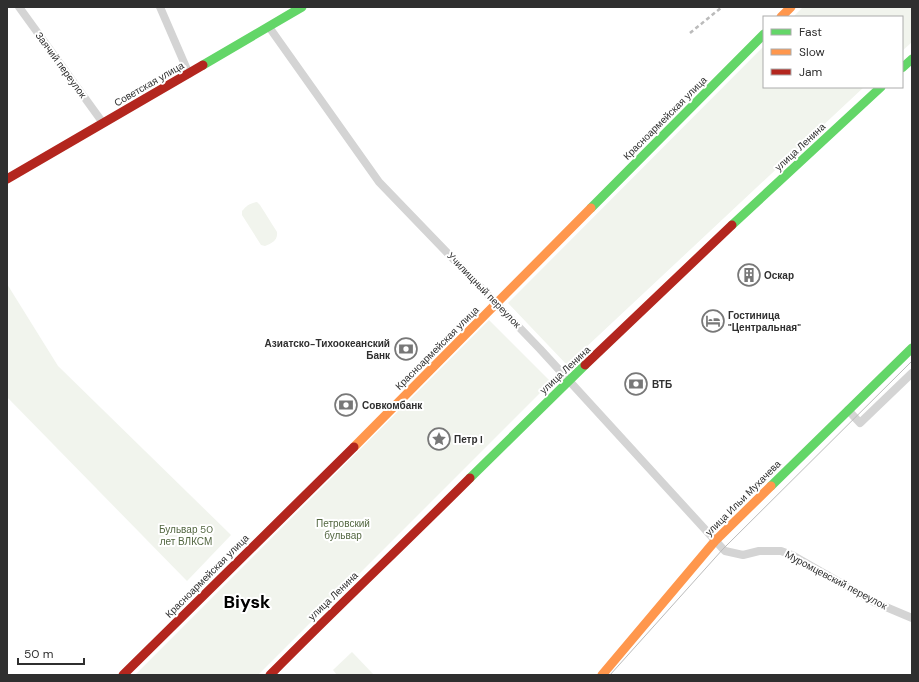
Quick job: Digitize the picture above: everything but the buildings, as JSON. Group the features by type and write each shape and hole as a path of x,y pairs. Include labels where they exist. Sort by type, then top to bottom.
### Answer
{"main road":[{"name":"Советская улица","path":"7,179 302,7"},
{"path":"782,16 791,7"},
{"name":"Красноармейская улица","path":"123,675 316,485 763,35"},
{"path":"903,67 912,59"},
{"name":"улица Ленина","path":"270,675 329,615 420,528 569,380 644,312 699,257 880,88"},
{"name":"улица Ильи Мухачева","path":"602,675 715,541 912,348"}],"street":[{"name":"Заячий переулок","path":"19,7 103,123"},
{"path":"160,7 189,74"},
{"name":"Училищный переулок","path":"269,27 379,182 569,380 715,541"},
{"path":"848,410 860,423 912,373"},
{"name":"Муромцевский переулок","path":"715,541 725,550 743,555 759,551 781,551 792,555 874,602 912,618"}],"green space":[{"path":"803,7 912,7 912,42 903,50 903,16 794,16"},
{"path":"763,47 763,88 863,88 567,365 508,303"},
{"path":"257,202 277,232 277,237 265,246 261,245 242,215 242,211 247,206"},
{"name":"Бульвар 50 лет ВЛКСМ","path":"7,284 58,366 231,535 187,581 7,397"},
{"name":"Петровский бульвар","path":"489,320 551,382 258,675 135,675"},
{"path":"352,652 374,675 337,675 333,670"}],"tram line":[{"path":"610,675 723,549 912,361"}],"railway":[{"path":"690,33 722,7"}],"traffic: fast":[{"path":"203,65 302,7"},
{"path":"591,208 763,35"},
{"path":"903,67 912,59"},
{"path":"732,225 880,88"},
{"path":"771,486 912,348"},
{"path":"470,478 585,365"}],"traffic: slow":[{"path":"782,16 791,7"},
{"path":"354,447 591,208"},
{"path":"602,675 715,541 771,486"}],"traffic: jam":[{"path":"7,179 203,65"},
{"path":"585,365 732,225"},
{"path":"123,675 354,447"},
{"path":"270,675 470,478"}],"place":[{"name":"Оскар","path":"749,275"},
{"name":"Гостиница \"Центральная\"","path":"713,321"},
{"name":"Азиатско-Тихоокеанский Банк","path":"406,349"},
{"name":"ВТБ","path":"636,384"},
{"name":"Совкомбанк","path":"346,405"},
{"name":"Петр I","path":"439,439"}],"district":[{"name":"Biysk","path":"247,602"}]}
